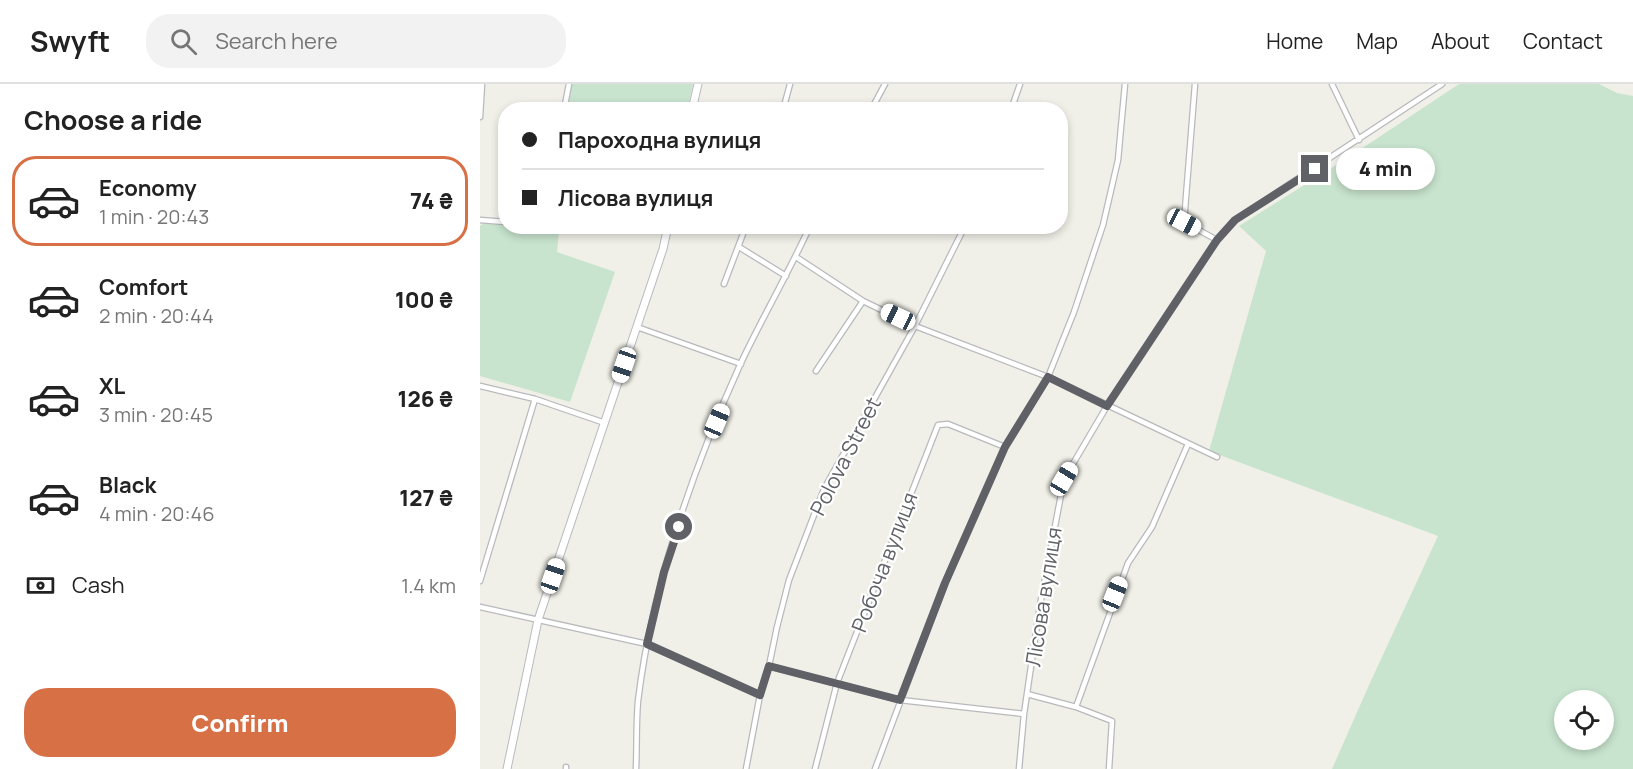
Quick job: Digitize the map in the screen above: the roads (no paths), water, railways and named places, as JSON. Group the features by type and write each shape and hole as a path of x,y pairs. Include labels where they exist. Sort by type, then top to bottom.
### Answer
{"street":[{"path":"480,117 482,84"},
{"path":"566,102 569,84"},
{"path":"695,102 698,84"},
{"path":"785,102 790,84"},
{"path":"875,102 885,84"},
{"path":"1014,102 1020,84"},
{"path":"875,769 945,583 1005,447 1048,377 1074,312 1103,225 1118,160 1125,84"},
{"path":"1195,84 1184,222 1217,240"},
{"path":"1332,84 1359,140"},
{"name":"Лісова вулиця","path":"1019,769 1027,694 1049,554 1064,479 1107,406 1217,240 1235,220 1442,84"},
{"path":"480,220 498,221"},
{"path":"507,769 538,620 666,234"},
{"path":"724,284 744,234"},
{"path":"636,769 638,703 647,644 664,572 701,459 741,364 806,234"},
{"name":"Polova Street","path":"746,769 760,695 789,580 824,489 915,326 961,234"},
{"path":"739,247 786,276"},
{"path":"796,257 863,301 915,326 1048,377 1217,458"},
{"path":"816,371 863,301"},
{"path":"637,327 741,364"},
{"path":"480,386 535,399 605,423"},
{"path":"480,580 535,399"},
{"name":"Робоча вулиця","path":"815,769 837,683 938,424 948,424 1005,447"},
{"path":"1076,707 1128,563 1152,527 1188,444"},
{"path":"480,607 647,644 760,695"},
{"path":"769,666 900,700 1024,714"},
{"path":"1027,694 1076,707 1112,721 1109,769"}]}
